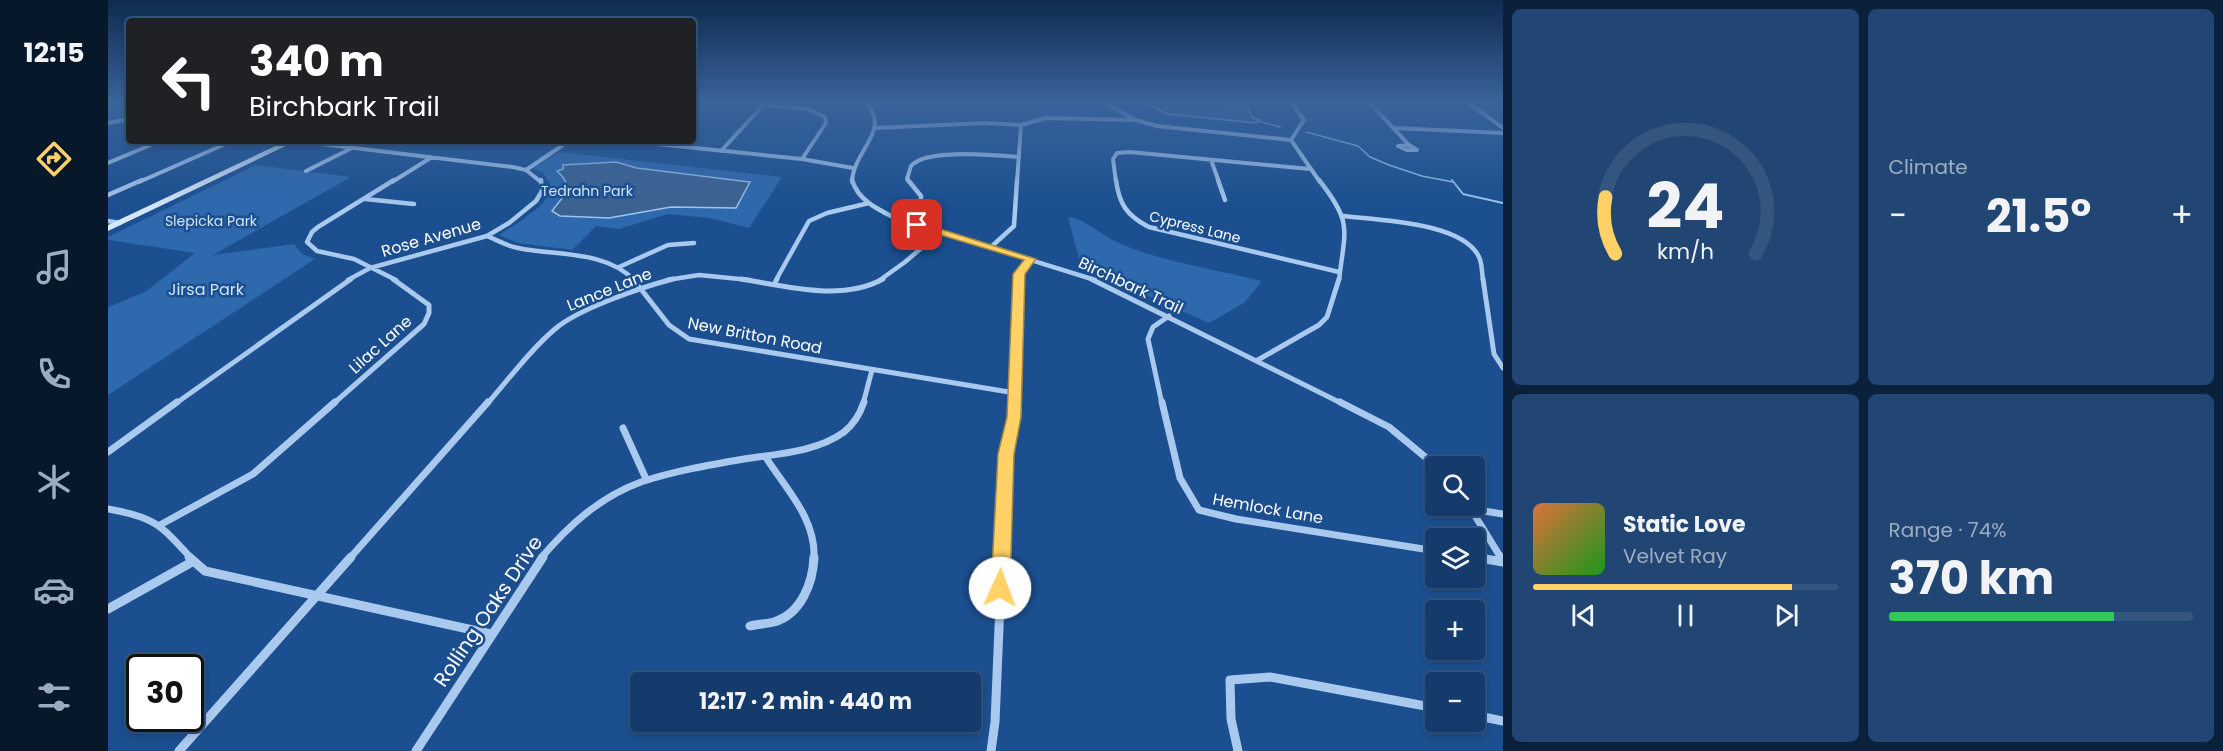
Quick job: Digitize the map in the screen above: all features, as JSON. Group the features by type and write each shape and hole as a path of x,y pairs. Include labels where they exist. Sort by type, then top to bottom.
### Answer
{"street":[{"path":"721,151 734,137"},
{"path":"802,159 817,137"},
{"path":"655,144 802,159 853,168 869,137"},
{"path":"991,247 1014,226 1020,137"},
{"path":"1261,137 1291,140"},
{"path":"1256,361 1298,339 1327,317 1338,286 1345,227 1343,216 1337,203 1291,140 1292,137"},
{"path":"1402,137 1409,145"},
{"path":"108,163 153,144"},
{"path":"108,195 224,144"},
{"path":"108,228 288,144"},
{"path":"319,144 526,170 565,144"},
{"path":"306,171 352,148"},
{"name":"Cypress Lane","path":"1310,169 1117,153 1113,159 1121,209 1133,219 1157,230 1338,272"},
{"path":"900,219 921,204 921,196 907,179 910,166 914,162 977,154 1019,157"},
{"name":"Lilac Lane","path":"160,525 253,474 423,324 429,313 429,305 422,298 350,258 316,251 307,242 312,232 318,227 432,157"},
{"path":"1211,160 1225,200"},
{"name":"Birchbark Trail","path":"853,168 853,184 869,203 900,219 1095,280 1389,428 1425,457"},
{"name":"Rose Avenue","path":"108,452 337,287 370,268 488,236 509,223 540,195 543,187 541,180 526,170"},
{"path":"364,199 414,204"},
{"path":"775,283 804,227 809,222 827,213 869,203"},
{"path":"1343,216 1424,228 1457,237 1475,249 1480,258 1494,354 1503,368"},
{"path":"108,222 120,223"},
{"name":"Lance Lane","path":"179,751 552,331 586,310 675,279 697,275 835,291 868,286 880,281 940,232"},
{"path":"1457,237 1463,234"},
{"name":"New Britton Road","path":"488,236 516,248 584,256 619,267 644,289 668,327 684,337 1015,393"},
{"path":"619,267 668,245 694,243"},
{"path":"991,751 995,722 1006,454 1014,417 1019,274 1030,259"},
{"name":"Hemlock Lane","path":"1168,316 1152,327 1148,336 1148,344 1180,478 1199,510 1236,519 1425,549"},
{"name":"Rolling Oaks Drive","path":"416,751 536,565 564,530 595,505 646,479 681,470 810,448 823,443 847,429 862,408 872,370"},
{"path":"624,428 646,479"},
{"path":"750,626 777,621 796,609 806,593 814,568 814,548 809,526 800,507 777,477 765,456"},
{"path":"108,509 142,516 160,525 192,562 214,573 491,634"},
{"path":"1485,510 1503,514"},
{"path":"1475,516 1503,562"},
{"path":"1485,559 1503,562"},
{"path":"108,609 192,562"},
{"path":"1238,751 1231,718 1230,680 1270,677 1425,706"},
{"path":"1485,718 1503,721"}],"green space":[{"name":"Tedrahn Park","path":"559,152 782,177 749,228 710,218 668,214 619,229 596,226 572,250 518,243 499,235 539,207 547,198 550,184 543,173 533,168"},
{"path":"256,165 351,177 213,255 294,244 302,254 315,259 108,395 108,307 145,292 195,253 108,240 108,237"},
{"path":"1068,217 1087,224 1117,242 1150,255 1262,281 1244,303 1209,323 1081,266"}],"shaded area":[{"path":"616,162 637,168 750,182 736,208 671,207 609,218 560,216 552,211 566,192 566,182 557,171 563,169 563,165"}],"waterway":[{"path":"1325,137 1358,146 1370,157 1389,165 1422,176 1453,182"},
{"path":"1452,180 1463,194 1503,203"}],"route":[{"path":"917,225 1030,259 1019,274 1014,417 1006,454 1000,588"}],"park label":[{"name":"Slepicka Park","path":"211,221"},
{"name":"Jirsa Park","path":"206,289"}]}
